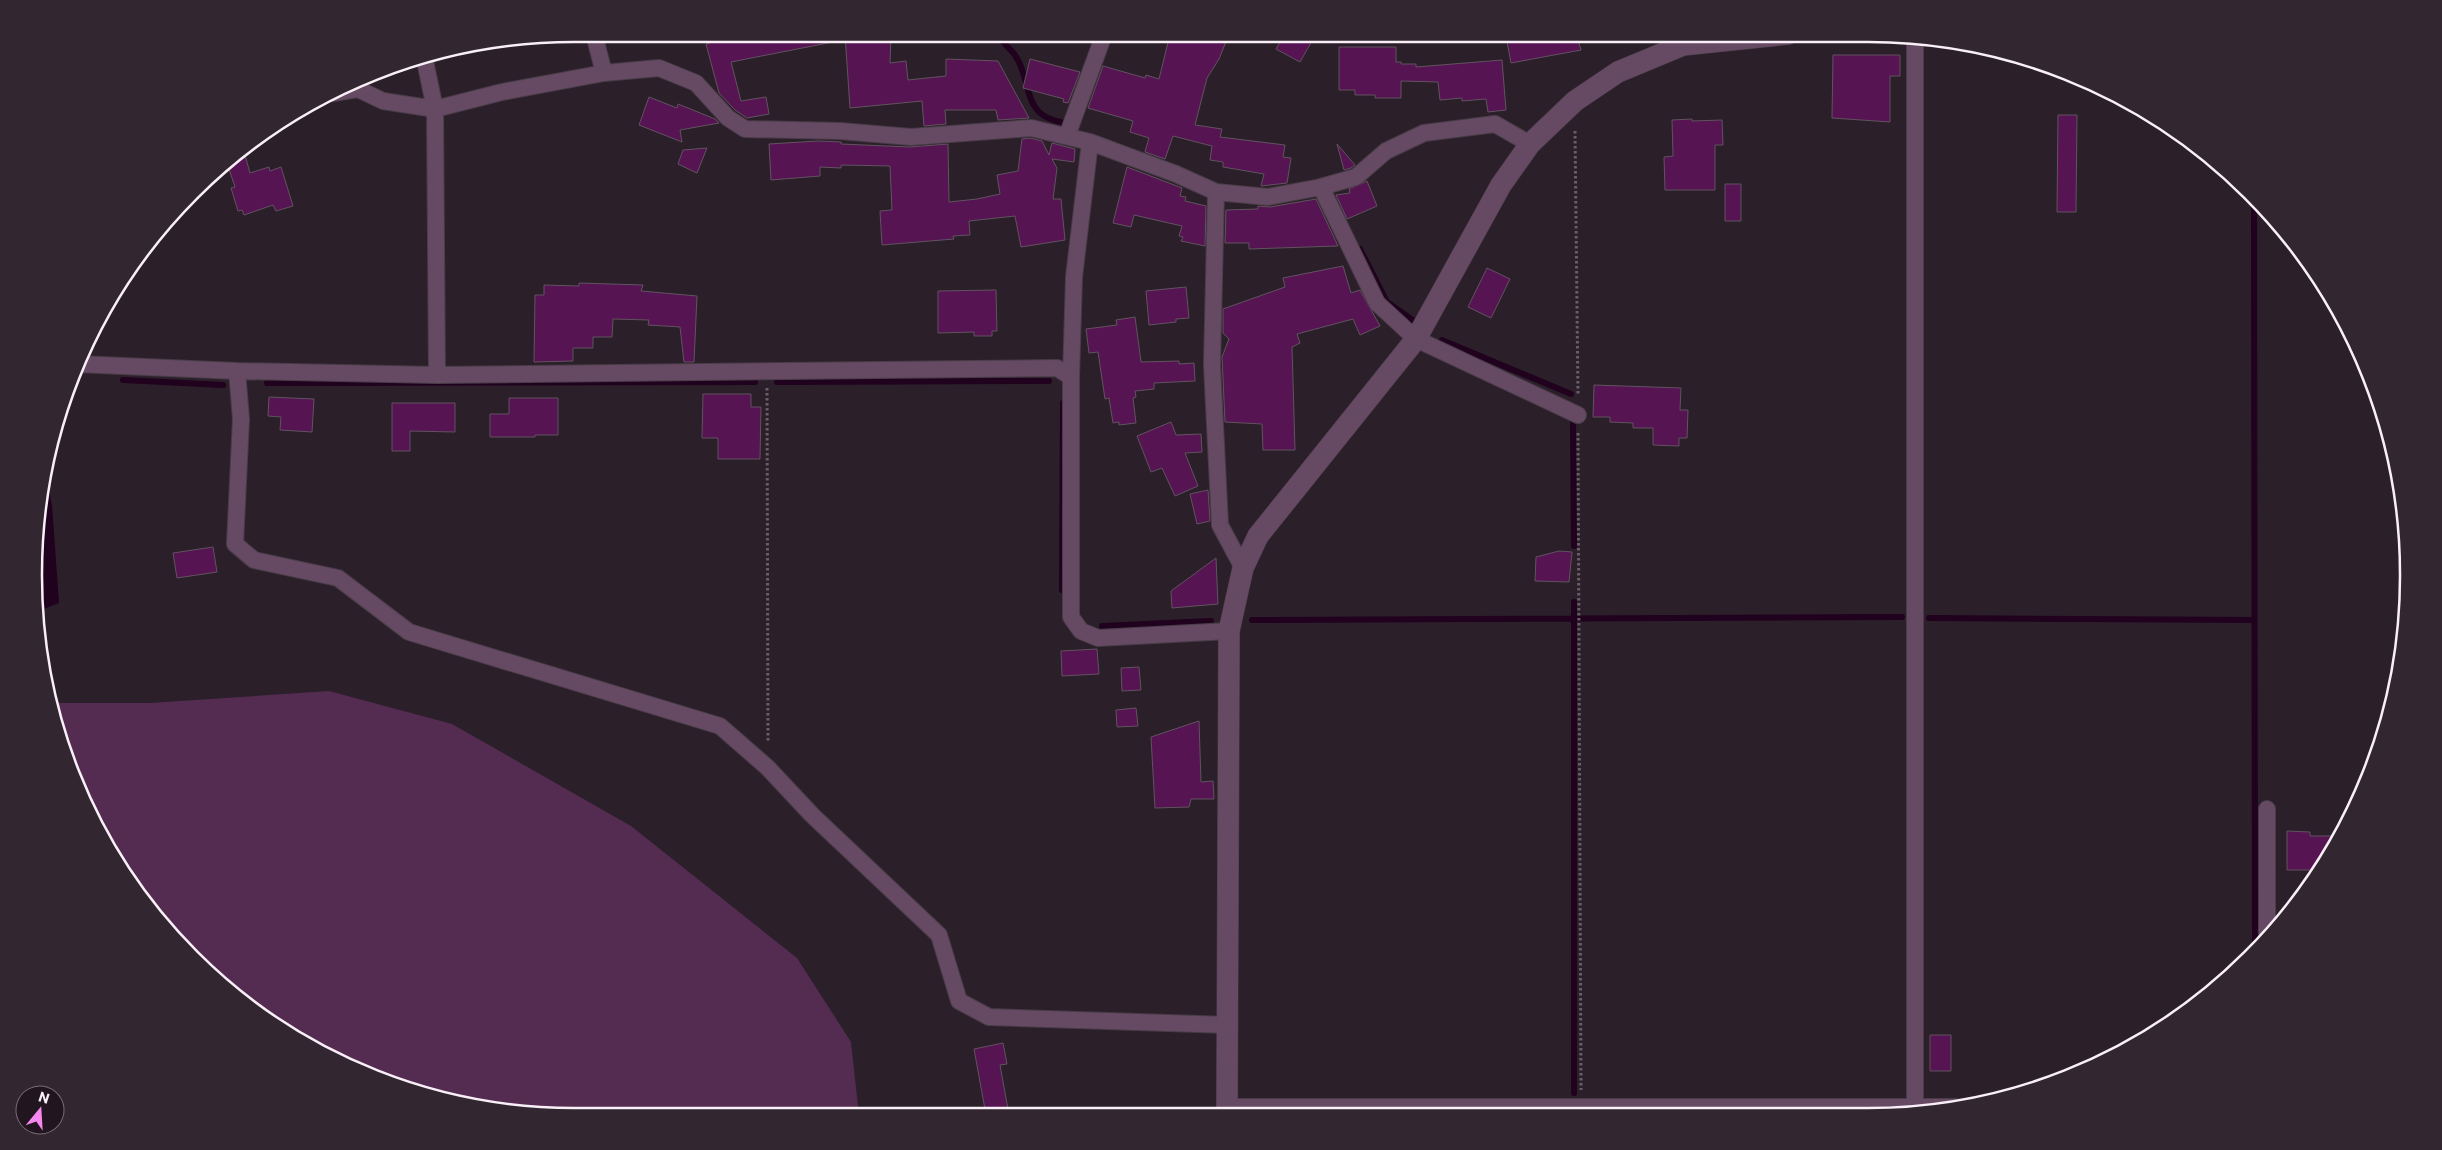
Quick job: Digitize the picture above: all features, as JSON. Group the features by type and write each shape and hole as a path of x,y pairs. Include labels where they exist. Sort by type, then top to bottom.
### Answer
{"street":[{"path":"596,42 604,73"},
{"path":"1067,136 1101,42"},
{"path":"1227,1108 1229,631 1243,568 1258,536 1416,340 1501,185 1530,144 1575,101 1618,72 1683,45 1706,42"},
{"path":"1915,45 1915,1105"},
{"path":"426,64 435,109 437,375"},
{"path":"357,89 383,101 435,109 502,92 604,73 658,68 696,83 728,118 745,129 840,131 911,137 1031,128 1090,142 1176,174 1216,192 1268,197 1322,187 1356,177 1386,151 1424,133 1495,124 1530,144"},
{"path":"1090,142 1074,277 1071,377 1071,617 1081,631 1098,638 1229,631"},
{"path":"1322,187 1377,302 1416,340 1578,415"},
{"path":"1216,192 1212,364 1220,525 1243,568"},
{"path":"86,364 237,371 437,375 1057,368 1071,377"},
{"path":"237,371 241,419 235,544 254,560 338,578 409,632 720,726 768,768 812,815 939,935 958,1001 989,1017 1228,1025"},
{"path":"2267,809 2267,926"},
{"path":"1404,1108 1581,1106 1804,1108"}],"path":[{"path":"1575,101 1581,625 1581,1106"},
{"path":"767,372 768,768"}],"shaded area":[{"path":"49,492 52,505 59,603 44,609 42,575"},
{"path":"329,691 452,724 631,826 797,958 851,1042 858,1108 575,1108 505,1103 437,1089 404,1079 339,1053 309,1036 279,1018 251,997 198,952 132,871 97,811 71,746 59,703 150,703"}],"building":[{"path":"713,42 833,42 731,62 741,101 766,97 769,114 747,118 735,110 719,93 706,44"},
{"path":"846,42 891,42 890,63 906,61 908,80 946,76 946,59 998,61 1029,118 998,120 996,110 945,110 946,124 924,126 922,101 850,108"},
{"path":"1168,42 1226,42 1219,59 1207,78 1195,125 1222,129 1220,137 1285,145 1283,157 1291,158 1287,183 1261,186 1264,174 1223,167 1223,162 1210,160 1212,146 1173,136 1165,159 1145,152 1149,138 1130,132 1133,121 1088,108 1103,66 1145,78 1146,75 1159,79"},
{"path":"1280,42 1311,42 1300,62 1276,49"},
{"path":"1507,42 1578,42 1581,50 1511,63"},
{"path":"1339,47 1396,47 1396,62 1416,64 1416,67 1502,60 1506,110 1488,112 1486,99 1462,101 1462,98 1440,100 1438,82 1401,81 1401,98 1375,98 1375,95 1355,95 1355,90 1339,90"},
{"path":"1833,55 1900,55 1900,76 1890,76 1890,122 1832,118"},
{"path":"1030,59 1080,72 1068,103 1063,102 1064,99 1023,88"},
{"path":"649,97 677,108 678,104 715,119 719,123 680,130 682,142 639,125"},
{"path":"2058,115 2077,115 2076,212 2057,212"},
{"path":"1692,119 1692,121 1722,120 1723,145 1715,145 1715,190 1665,190 1664,157 1673,156 1672,120"},
{"path":"1030,138 1042,141 1049,155 1052,143 1075,149 1074,162 1052,159 1057,168 1053,199 1061,199 1065,240 1021,247 1015,216 969,221 970,235 953,236 954,239 882,245 880,211 892,210 890,166 841,165 841,168 820,167 820,176 771,180 769,144 818,141 910,147 948,144 949,202 977,199 1000,194 997,175 1018,171 1022,139"},
{"path":"1337,144 1355,165 1351,168 1344,170"},
{"path":"707,148 697,173 678,164 683,150"},
{"path":"246,157 250,173 269,167 270,171 281,167 293,206 276,211 273,205 244,215 242,210 238,211 231,188 235,187 230,171"},
{"path":"1127,167 1182,188 1180,196 1186,197 1185,201 1206,206 1205,246 1181,241 1183,237 1179,236 1182,226 1134,215 1131,227 1113,223"},
{"path":"1367,181 1377,206 1347,219 1336,195 1350,193 1349,189"},
{"path":"1725,184 1741,184 1741,221 1725,221"},
{"path":"1316,199 1338,246 1249,249 1249,243 1225,243 1226,210 1258,209 1258,206 1270,207"},
{"path":"1343,266 1351,293 1360,290 1380,326 1360,335 1353,319 1297,334 1300,343 1292,347 1295,450 1263,450 1262,424 1225,422 1222,357 1229,339 1223,333 1223,309 1285,287 1283,278"},
{"path":"1487,268 1510,279 1491,318 1468,307"},
{"path":"579,283 643,285 641,291 697,296 694,362 684,362 680,327 648,325 649,320 613,319 612,337 593,337 593,348 573,348 573,361 534,362 535,295 544,295 544,285 579,286"},
{"path":"1186,287 1189,318 1176,319 1176,322 1149,325 1146,291"},
{"path":"996,290 997,331 992,331 992,336 974,336 974,332 938,333 938,291"},
{"path":"1135,317 1141,362 1179,361 1179,364 1194,363 1195,381 1154,383 1154,389 1135,391 1136,397 1133,398 1136,423 1119,425 1119,422 1113,423 1109,398 1105,399 1098,352 1089,353 1086,329 1117,325 1116,320"},
{"path":"1594,385 1681,388 1680,410 1688,410 1687,438 1679,438 1679,446 1653,445 1653,428 1633,428 1633,423 1610,422 1610,417 1593,417"},
{"path":"703,394 751,394 751,407 761,407 760,459 718,459 718,438 702,438"},
{"path":"269,397 314,399 312,432 280,430 281,417 268,416"},
{"path":"509,398 558,398 558,435 490,437 490,414 509,414"},
{"path":"392,403 455,403 455,432 410,431 410,451 392,451"},
{"path":"1171,422 1176,435 1201,434 1202,452 1185,453 1198,486 1175,496 1162,468 1151,472 1137,436"},
{"path":"1208,490 1210,521 1197,524 1190,494"},
{"path":"213,547 217,572 177,578 173,553"},
{"path":"1559,551 1572,552 1569,582 1535,581 1536,557"},
{"path":"1216,558 1218,604 1172,608 1171,591"},
{"path":"1097,649 1099,674 1062,676 1061,651"},
{"path":"1139,667 1141,690 1122,691 1121,668"},
{"path":"1136,708 1138,726 1117,727 1116,710"},
{"path":"1199,721 1201,782 1213,781 1214,799 1191,799 1189,807 1155,808 1151,737"},
{"path":"2287,831 2310,832 2310,836 2331,836 2311,870 2287,870"},
{"path":"1930,1035 1951,1035 1951,1071 1930,1071"},
{"path":"1003,1043 1007,1064 1000,1065 1008,1108 985,1108 974,1049"}],"waterway":[{"path":"1003,42 1015,55 1021,66 1030,98 1035,107 1052,120 1068,123"},
{"path":"2254,209 2255,940"},
{"path":"1360,249 1387,302 1414,321"},
{"path":"1442,340 1571,394"},
{"path":"123,380 223,385"},
{"path":"777,382 1049,381"},
{"path":"267,383 755,382"},
{"path":"1062,590 1063,403"},
{"path":"1573,420 1574,546"},
{"path":"1574,602 1574,1093"},
{"path":"1252,620 1902,617"},
{"path":"1929,618 2254,620"},
{"path":"1102,626 1211,621"}]}
